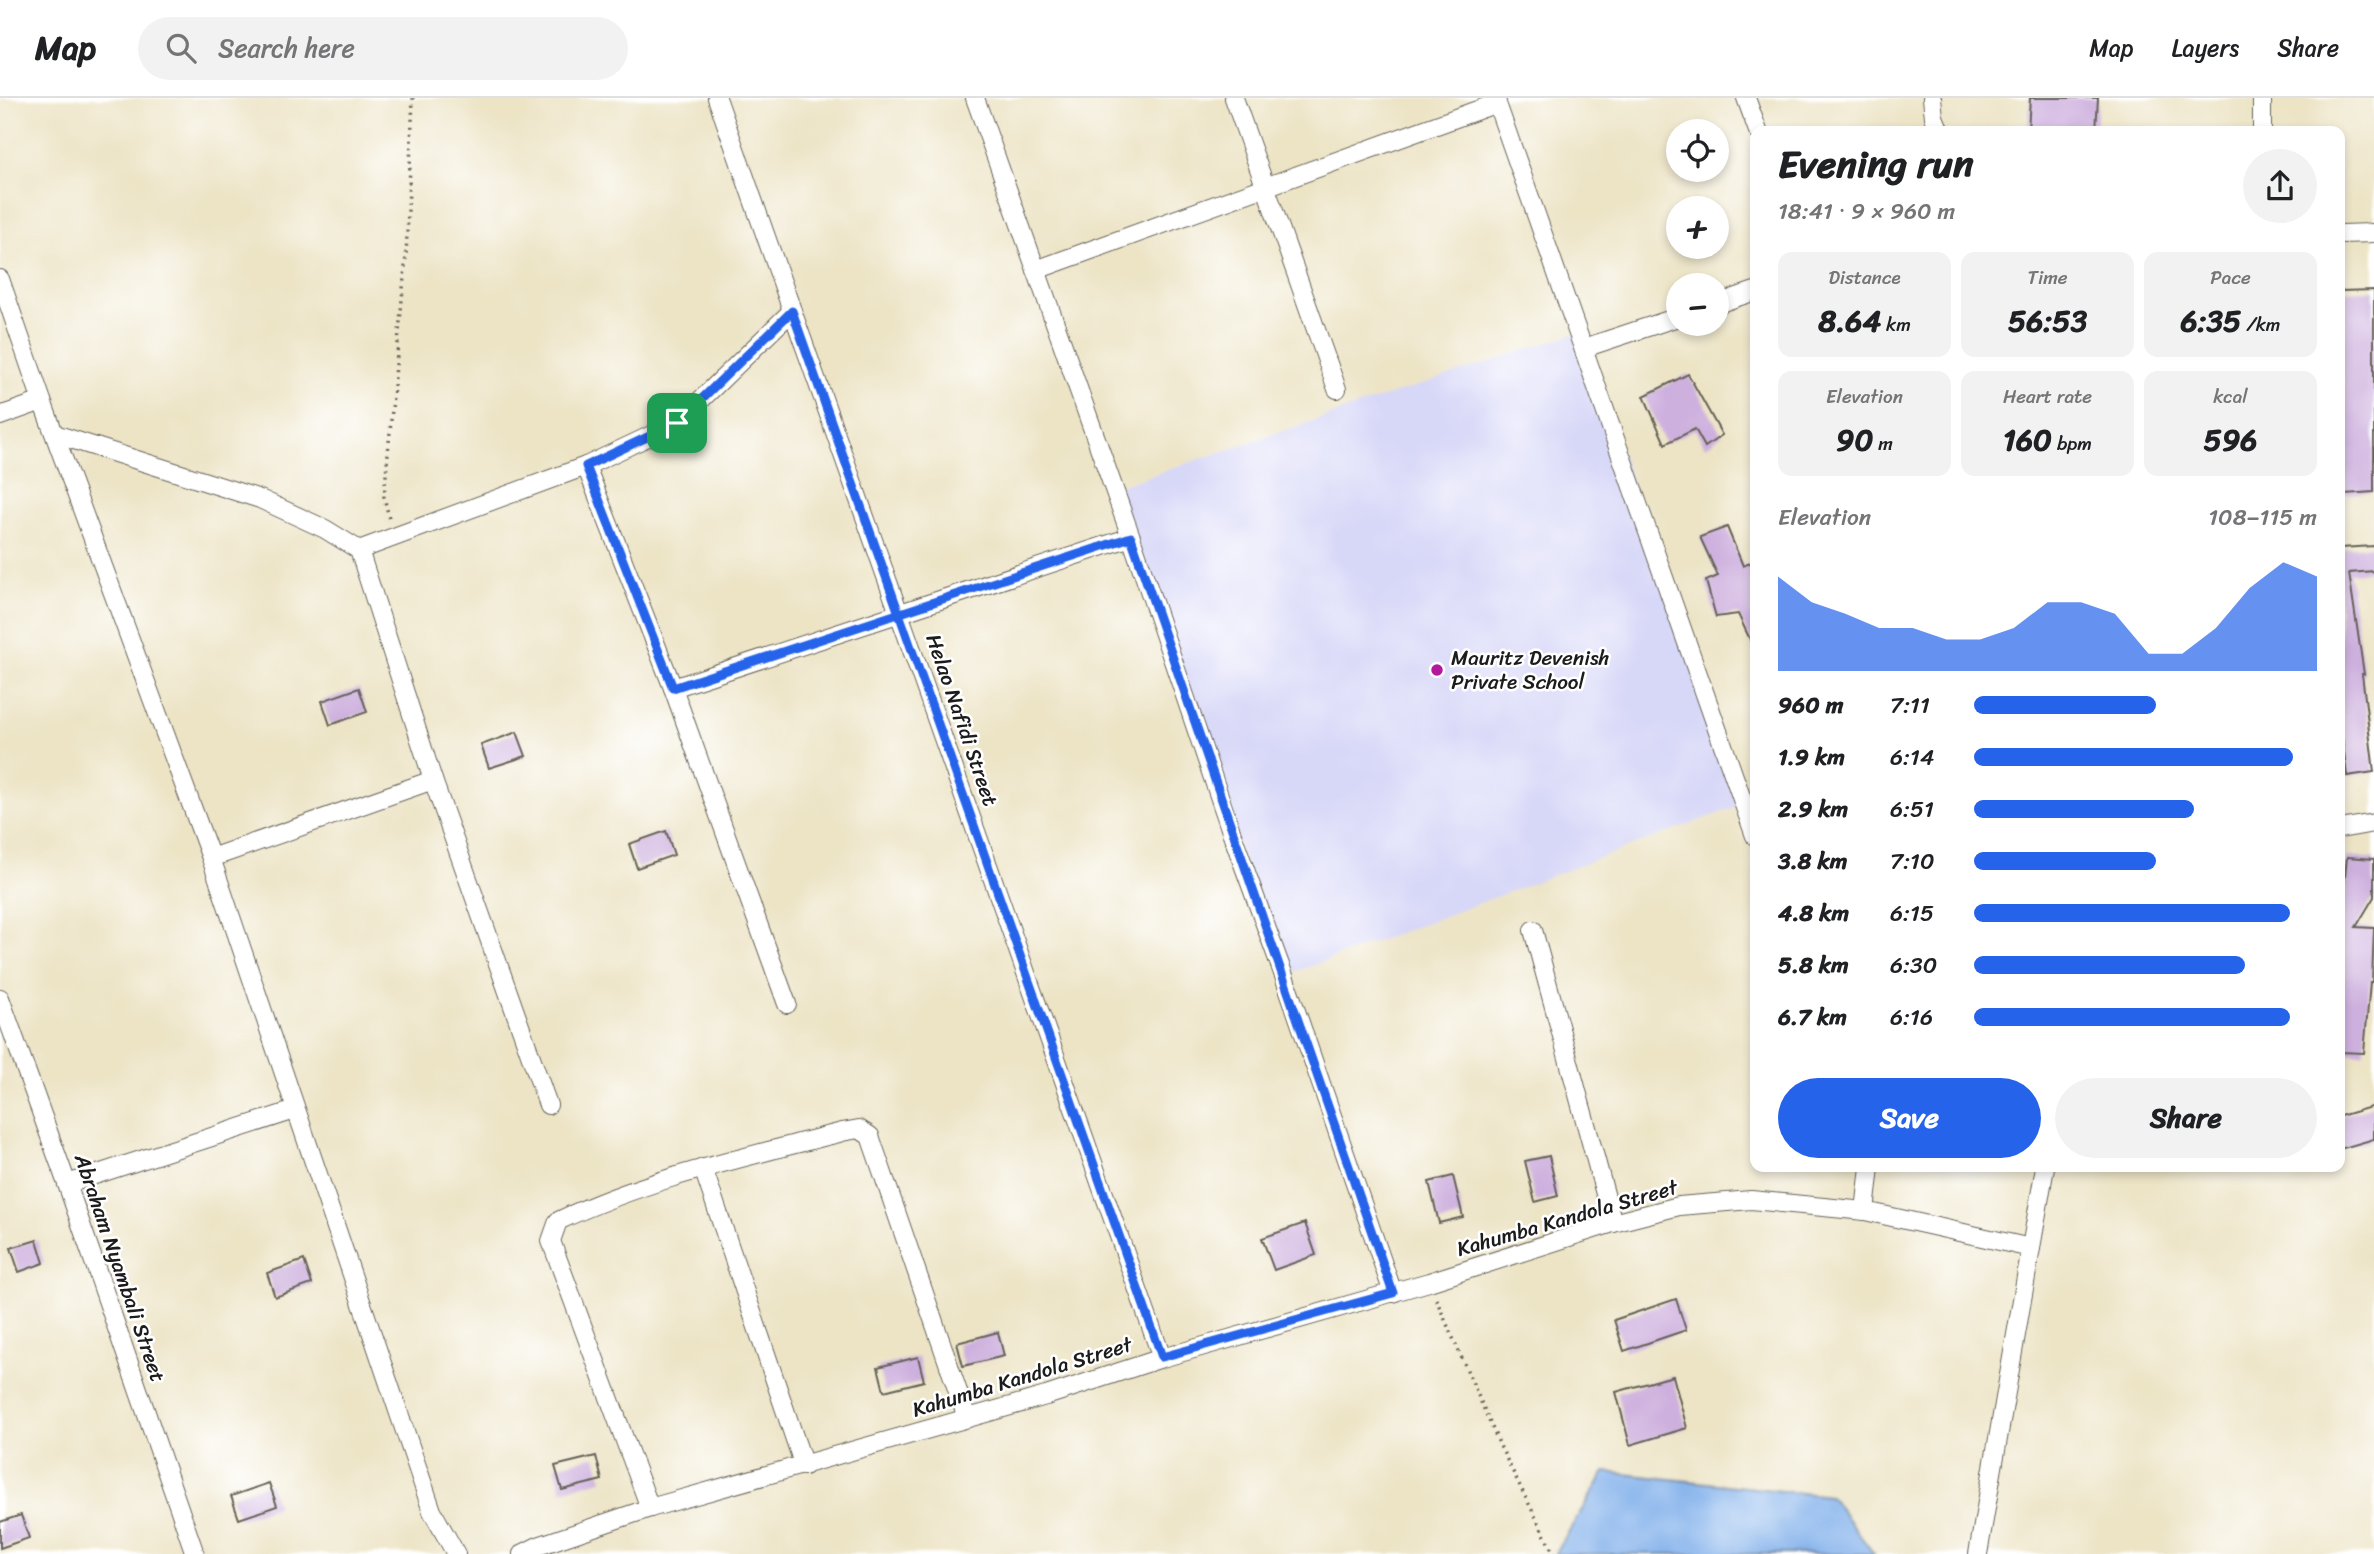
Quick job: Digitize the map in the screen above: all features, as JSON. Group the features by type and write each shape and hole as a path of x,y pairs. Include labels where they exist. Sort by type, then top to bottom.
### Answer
{"street":[{"name":"Helao Nafidi Street","path":"717,98 1162,1357"},
{"path":"975,98 1131,537 1393,1293"},
{"path":"1234,98 1337,390"},
{"path":"1746,98 1756,126"},
{"path":"1932,98 1938,126"},
{"path":"2262,98 2262,126"},
{"path":"1036,270 1496,100 1750,822"},
{"path":"2345,234 2374,233"},
{"path":"0,279 42,401 211,858 432,1511 456,1554"},
{"path":"1729,300 1750,293"},
{"path":"359,550 586,466 677,423 792,311"},
{"path":"1584,348 1666,321"},
{"path":"0,416 42,401"},
{"path":"55,434 260,499 325,529 359,550 433,780 548,1105"},
{"path":"586,466 673,688 787,1004"},
{"path":"673,688 1131,537"},
{"path":"211,858 433,780"},
{"path":"2345,828 2374,823"},
{"path":"1533,930 1613,1223"},
{"name":"Abraham Nyambali Street","path":"0,998 195,1554"},
{"path":"67,1184 295,1110"},
{"path":"650,1508 551,1241 558,1221 600,1201 703,1168 859,1129 870,1136 967,1418"},
{"path":"703,1168 804,1466"},
{"path":"1865,1211 1869,1172"},
{"path":"1978,1554 2044,1172"},
{"name":"Kahumba Kandola Street","path":"522,1554 538,1546 650,1508 1046,1396 1162,1357 1393,1293 1613,1223 1679,1206 1751,1200 1865,1211 2031,1248"}],"path":[{"path":"393,537 384,497 405,256 413,98"},
{"path":"1429,1282 1501,1448 1555,1554"}],"shaded area":[{"name":"Mauritz Devenish Private School","path":"1579,332 1744,804 1284,976 1113,488"}],"water":[{"path":"1605,1472 1830,1496 1874,1554 1555,1554"}],"building":[{"path":"2030,98 2098,98 2096,126 2028,126"},
{"path":"2374,290 2374,492 2345,494 2345,291"},
{"path":"1688,374 1722,435 1705,447 1695,429 1665,444 1644,396"},
{"path":"1727,527 1743,566 1750,563 1750,639 1738,614 1716,617 1706,581 1718,576 1700,537"},
{"path":"2374,546 2374,571 2349,573 2364,674 2374,772 2347,776 2345,760 2345,548"},
{"path":"359,688 367,712 330,725 322,701"},
{"path":"517,732 526,756 489,768 481,745"},
{"path":"666,831 674,855 637,868 629,844"},
{"path":"2347,857 2374,859 2374,897 2356,927 2374,928 2372,982 2364,1053 2345,1052"},
{"path":"2374,1106 2374,1139 2345,1148 2345,1115"},
{"path":"1549,1156 1558,1196 1535,1202 1525,1161"},
{"path":"1453,1176 1463,1217 1439,1223 1429,1182"},
{"path":"1305,1223 1316,1255 1274,1270 1262,1238"},
{"path":"37,1240 44,1263 19,1272 11,1248"},
{"path":"304,1260 312,1284 275,1297 267,1273"},
{"path":"1676,1299 1686,1330 1624,1351 1614,1320"},
{"path":"998,1332 1004,1356 963,1366 957,1343"},
{"path":"918,1357 924,1381 884,1391 878,1367"},
{"path":"1673,1376 1687,1428 1630,1445 1616,1392"},
{"path":"596,1456 602,1480 562,1490 555,1466"},
{"path":"269,1483 277,1506 239,1519 231,1496"},
{"path":"21,1515 29,1538 0,1548 0,1522"}],"place":[{"name":"Mauritz Devenish Private School","path":"1437,670"}],"route":[{"path":"677,423 586,466 673,688 900,615 1131,537 1393,1293 1162,1357 900,615 792,311 677,423"}]}
